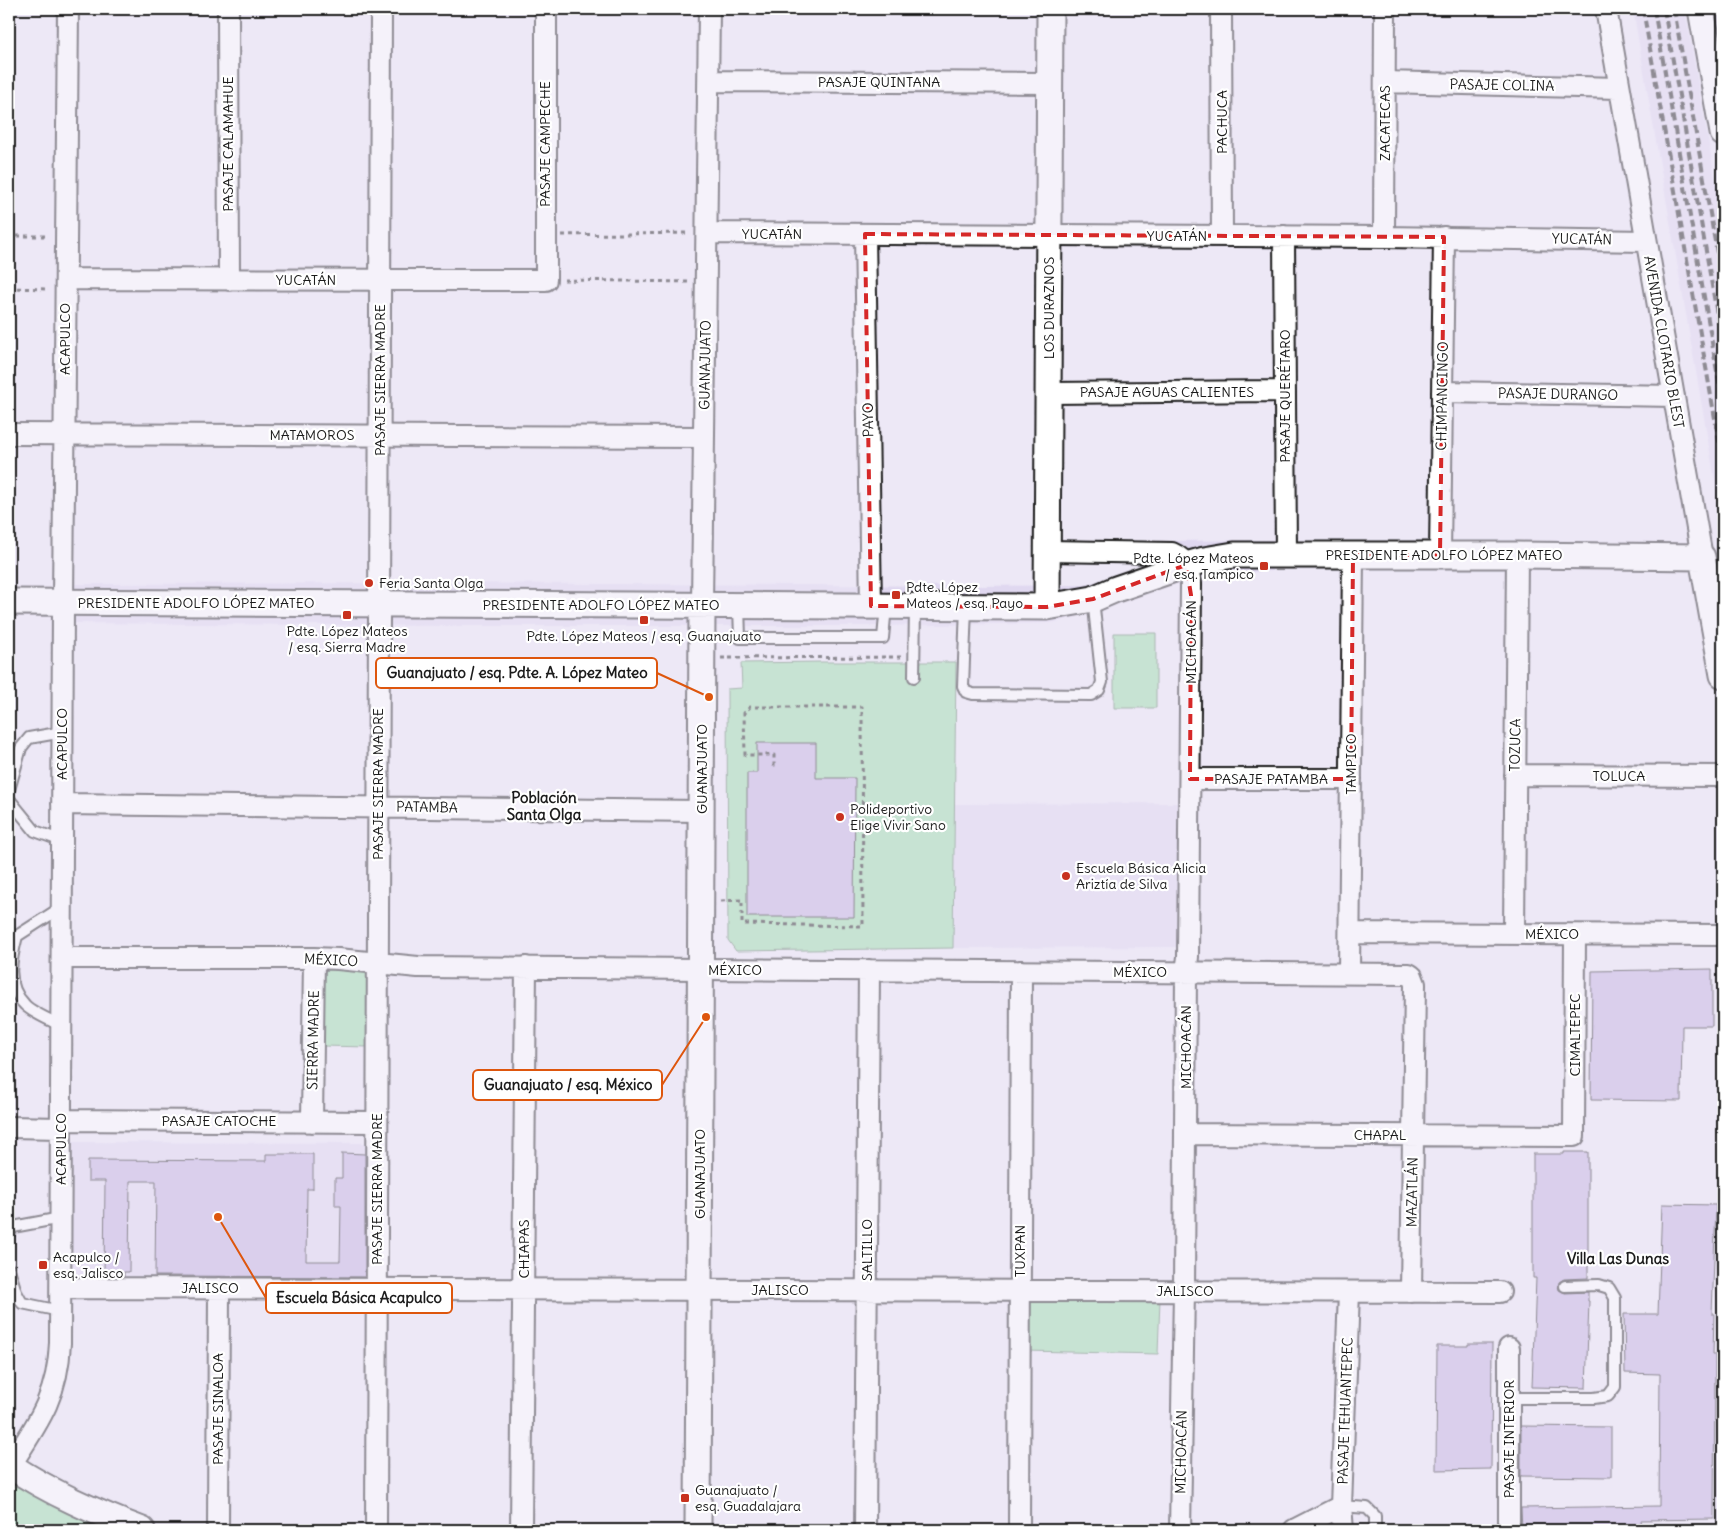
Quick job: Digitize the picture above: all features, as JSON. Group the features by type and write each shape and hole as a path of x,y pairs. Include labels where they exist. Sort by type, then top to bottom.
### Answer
{"street":[{"name":"ACAPULCO","path":"9,1466 42,1416 54,1388 60,1358 68,9"},
{"name":"PASAJE CALAMAHUE","path":"228,9 228,280"},
{"name":"PASAJE SIERRA MADRE","path":"376,1530 381,9"},
{"name":"PASAJE CAMPECHE","path":"546,9 546,280"},
{"name":"GUANAJUATO","path":"698,1530 702,605 709,9"},
{"name":"LOS DURAZNOS","path":"1047,607 1050,9"},
{"name":"PACHUCA","path":"1221,9 1222,236"},
{"name":"ZACATECAS","path":"1384,236 1385,9"},
{"name":"AVENIDA CLOTARIO BLEST","path":"1606,9 1723,675"},
{"path":"1701,9 1723,133"},
{"name":"PASAJE QUINTANA","path":"708,81 1050,83"},
{"name":"PASAJE COLINA","path":"1385,82 1620,88"},
{"name":"YUCATÁN","path":"707,233 1384,236 1646,240"},
{"name":"PAYO","path":"865,234 878,606"},
{"name":"PASAJE QUERÉTARO","path":"1284,236 1286,555"},
{"name":"CHIMPANCINGO","path":"1440,555 1444,237"},
{"name":"YUCATÁN","path":"66,285 228,280 546,280"},
{"name":"PASAJE AGUAS CALIENTES","path":"1048,393 1285,391"},
{"name":"PASAJE DURANGO","path":"1442,392 1674,396"},
{"name":"MATAMOROS","path":"9,434 704,437"},
{"path":"1047,551 1172,553 1178,556 1186,565"},
{"name":"PRESIDENTE ADOLFO LÓPEZ MATEO","path":"9,602 1047,607 1093,599 1186,565 1234,555 1702,557"},
{"name":"TAMPICO","path":"1350,973 1353,555"},
{"name":"TOZUCA","path":"1514,934 1517,555"},
{"name":"MICHOACÁN","path":"1180,1530 1192,595 1186,565"},
{"name":"TOLUCA","path":"1515,775 1723,776"},
{"name":"PASAJE PATAMBA","path":"1190,779 1351,780"},
{"name":"PATAMBA","path":"62,804 701,811"},
{"name":"MÉXICO","path":"1350,933 1723,935"},
{"name":"CIMALTEPEC","path":"1574,1136 1575,935"},
{"name":"MÉXICO","path":"62,958 314,958 418,967 1409,974"},
{"name":"SIERRA MADRE","path":"312,1122 314,958"},
{"name":"CHIAPAS","path":"521,1530 526,967"},
{"name":"SALTILLO","path":"865,1530 869,970"},
{"name":"TUXPAN","path":"1019,1530 1021,971"},
{"name":"MAZATLÁN","path":"1409,974 1416,984 1410,1292"},
{"name":"PASAJE CATOCHE","path":"9,1128 61,1124 377,1122"},
{"name":"CHAPAL","path":"1185,1134 1574,1136"},
{"name":"JALISCO","path":"61,1288 1500,1292"},
{"name":"PASAJE SINALOA","path":"218,1530 219,1288"},
{"name":"PASAJE TEHUANTEPEC","path":"1343,1530 1341,1506 1349,1292"},
{"name":"PASAJE INTERIOR","path":"1509,1348 1509,1530"},
{"path":"9,1466 66,1499 142,1530"},
{"path":"1294,1530 1341,1506"}],"lane":[{"path":"966,606 963,686 966,692 973,694 1091,695 1099,690 1102,682 1093,599"},
{"path":"739,605 740,638 883,638 878,606"},
{"path":"914,677 915,606"},
{"path":"9,790 24,743 29,738 63,732"},
{"path":"9,800 35,831 62,840"},
{"path":"62,908 17,936 11,960 10,976 12,985 25,1005 62,1026"},
{"path":"9,1233 13,1227 61,1218"},
{"path":"9,1269 22,1304 60,1311"},
{"path":"1508,1398 1594,1398 1608,1396 1615,1387 1615,1298 1609,1288 1599,1285 1565,1286"},
{"path":"1341,1506 1367,1508 1375,1516 1375,1530"}],"path":[{"path":"546,235 707,233"},
{"path":"9,236 66,237"},
{"path":"546,280 706,283"},
{"path":"9,288 66,285"},
{"path":"715,658 914,657"},
{"path":"713,901 742,900 742,924 862,926 862,707 750,707 744,713 746,755 774,755 774,767"}],"highlighted area":[{"path":"865,234 1444,237 1440,555 1353,555 1351,779 1190,779 1191,595 1186,565 1093,599 1047,607 871,606"}],"shaded area":[{"path":"1633,9 1685,9 1723,223 1723,527"},
{"name":"Feria Santa Olga","path":"1273,540 1273,571 1201,577 1151,591 1076,617 1051,623 880,626 455,626 72,623 73,584 1085,585 1159,562 1167,541"},
{"name":"Escuela Básica Alicia Ariztía de Silva","path":"1179,803 1177,947 953,948 953,804"},
{"path":"71,1142 366,1143 365,1282 70,1281"}],"green space":[{"path":"1114,633 1156,633 1156,708 1114,708"},
{"name":"Polideportivo Elige Vivir Sano","path":"956,662 953,948 736,951 728,940 727,689 742,688 741,663"},
{"path":"322,965 369,971 369,1047 322,1046"},
{"path":"1027,1296 1160,1299 1158,1354 1026,1351"},
{"path":"9,1477 51,1504 107,1530 9,1530"}],"building":[{"path":"757,743 816,743 816,778 855,778 854,917 747,917 747,773 757,773"},
{"path":"1712,969 1712,1026 1682,1026 1681,1101 1591,1100 1592,971"},
{"path":"1564,1152 1588,1152 1588,1278 1564,1279 1559,1282 1558,1286 1559,1290 1565,1293 1588,1292 1586,1388 1532,1387 1536,1278 1533,1278 1533,1154 1564,1154"},
{"path":"342,1153 365,1154 365,1277 155,1276 156,1181 130,1181 129,1272 124,1272 124,1276 104,1276 105,1181 88,1181 88,1160 266,1161 266,1154 313,1154 313,1189 307,1189 306,1261 340,1261 341,1206 335,1206 335,1178 342,1178"},
{"path":"1662,1204 1716,1205 1712,1314 1714,1314 1713,1354 1715,1354 1714,1519 1641,1520 1642,1528 1522,1530 1521,1508 1659,1506 1660,1374 1625,1373 1624,1314 1658,1314"},
{"path":"1468,1344 1492,1344 1491,1469 1436,1470 1437,1346 1468,1346"},
{"path":"1521,1426 1611,1427 1611,1477 1521,1476"}],"railway":[{"path":"1643,9 1723,464"},
{"path":"1654,9 1723,406"},
{"path":"1664,9 1723,349"},
{"path":"1674,9 1723,287"}],"place":[{"name":"Pdte. López Mateos / esq. Tampico","path":"1264,566"},
{"name":"Feria Santa Olga","path":"369,583"},
{"name":"Pdte. López Mateos / esq. Payo","path":"896,595"},
{"name":"Pdte. López Mateos / esq. Sierra Madre","path":"347,615"},
{"name":"Pdte. López Mateos / esq. Guanajuato","path":"644,620"},
{"name":"Guanajuato / esq. Pdte. A. López Mateo","path":"709,697"},
{"name":"Polideportivo Elige Vivir Sano","path":"840,817"},
{"name":"Escuela Básica Alicia Ariztía de Silva","path":"1066,876"},
{"name":"Guanajuato / esq. México","path":"706,1017"},
{"name":"Escuela Básica Acapulco","path":"218,1217"},
{"name":"Acapulco / esq. Jalisco","path":"43,1265"},
{"name":"Guanajuato / esq. Guadalajara","path":"685,1498"}],"district":[{"name":"Población Santa Olga","path":"544,806"},
{"name":"Villa Las Dunas","path":"1618,1259"}]}
